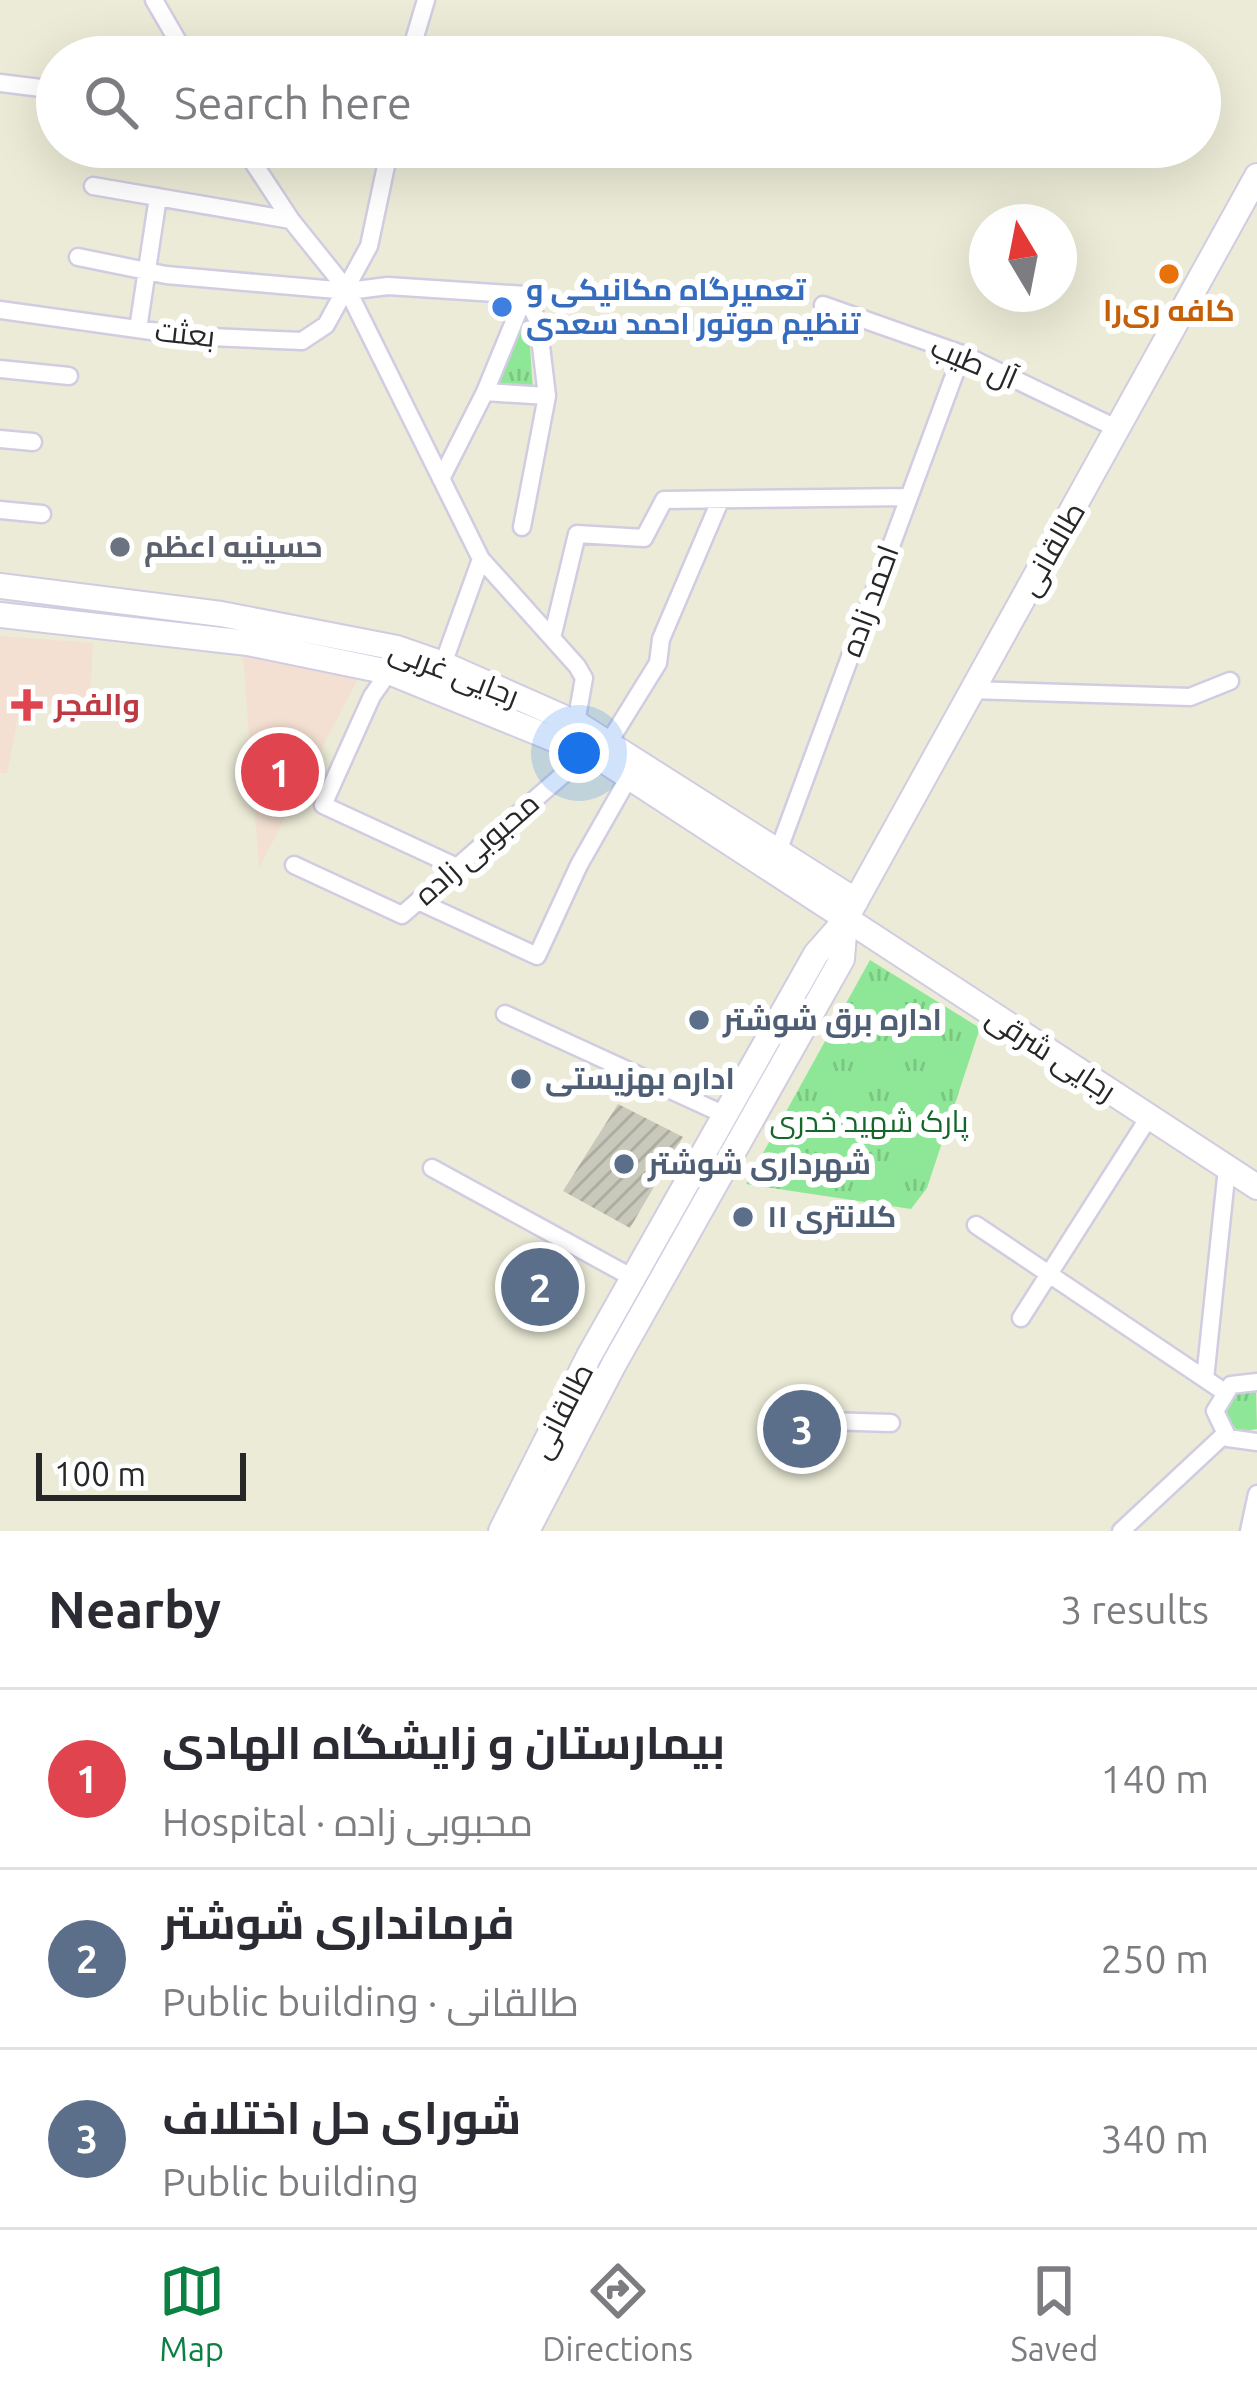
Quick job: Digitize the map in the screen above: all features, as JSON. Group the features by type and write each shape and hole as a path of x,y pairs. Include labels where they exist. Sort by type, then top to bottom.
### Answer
{"street":[{"path":"154,0 175,36"},
{"path":"415,36 426,0"},
{"path":"0,83 36,87"},
{"path":"257,168 348,292 481,559 584,679 576,723"},
{"path":"348,292 369,246 386,168"},
{"name":"طالقانی","path":"501,1531 633,1278 816,954 851,911 1257,176"},
{"path":"93,186 291,220"},
{"path":"139,329 158,197"},
{"path":"78,257 146,267 166,275 348,292 388,286 525,295"},
{"name":"بعثت","path":"0,310 139,329 302,341 326,326 348,292"},
{"path":"441,479 485,392 525,295"},
{"path":"522,526 547,396 538,321 525,295"},
{"name":"آل طیب","path":"823,305 962,354 1120,430"},
{"name":"احمد زاده","path":"778,849 962,354"},
{"path":"0,369 69,376"},
{"path":"485,392 547,396"},
{"path":"0,439 33,442"},
{"path":"552,638 577,534 644,538 664,500 909,496"},
{"name":"محبوبی زاده","path":"294,865 402,915 598,747 658,663 661,639 720,501"},
{"path":"0,510 42,514"},
{"path":"443,664 481,559"},
{"name":"رجایی غربی","path":"0,586 221,614 393,660 598,747 778,849 851,911"},
{"name":"رجایی غربی","path":"0,615 443,664 576,723 629,777 851,911"},
{"path":"393,660 323,805 457,867"},
{"path":"970,690 1190,697 1229,680"},
{"path":"418,901 537,956 579,865 629,777"},
{"name":"طالقانی","path":"527,1531 614,1364 842,959 851,911"},
{"name":"رجایی شرقی","path":"851,911 1257,1187"},
{"path":"505,1014 725,1115"},
{"path":"1021,1318 1149,1117"},
{"path":"432,1168 633,1278"},
{"path":"1205,1379 1227,1168"},
{"path":"976,1226 1223,1391"},
{"path":"1257,1382 1240,1381 1223,1391 1215,1411 1225,1434 1238,1442 1257,1442"},
{"path":"826,1421 891,1423"},
{"path":"1121,1531 1225,1434"},
{"path":"1249,1531 1257,1494"}],"shaded area":[{"name":"والفجر","path":"0,636 93,643 90,700 19,711 7,773 0,773"},
{"path":"243,655 359,677 259,868"}],"green space":[{"path":"521,319 528,319 533,389 498,385"},
{"name":"پارک شهید خدری","path":"870,960 980,1028 927,1188 911,1209 746,1184"},
{"path":"1236,1392 1256,1392 1257,1429 1240,1432 1229,1423 1224,1410"}],"building":[{"name":"شهرداری شوشتر","path":"618,1104 683,1137 630,1228 563,1191"}],"place":[{"name":"کافه‌ ری‌را","path":"1169,274"},
{"name":"تعمیرگاه مکانیکی و تنظیم موتور احمد سعدی","path":"502,307"},
{"name":"حسینیه اعظم","path":"120,547"},
{"name":"والفجر","path":"27,705"},
{"name":"بیمارستان و زایشگاه الهادی","path":"280,772"},
{"name":"اداره برق شوشتر","path":"699,1020"},
{"name":"اداره بهزیستی","path":"521,1079"},
{"name":"شهرداری شوشتر","path":"624,1164"},
{"name":"کلانتری ۱۱","path":"743,1217"},
{"name":"فرمانداری شوشتر","path":"540,1287"},
{"name":"شورای حل اختلاف","path":"802,1429"}]}
